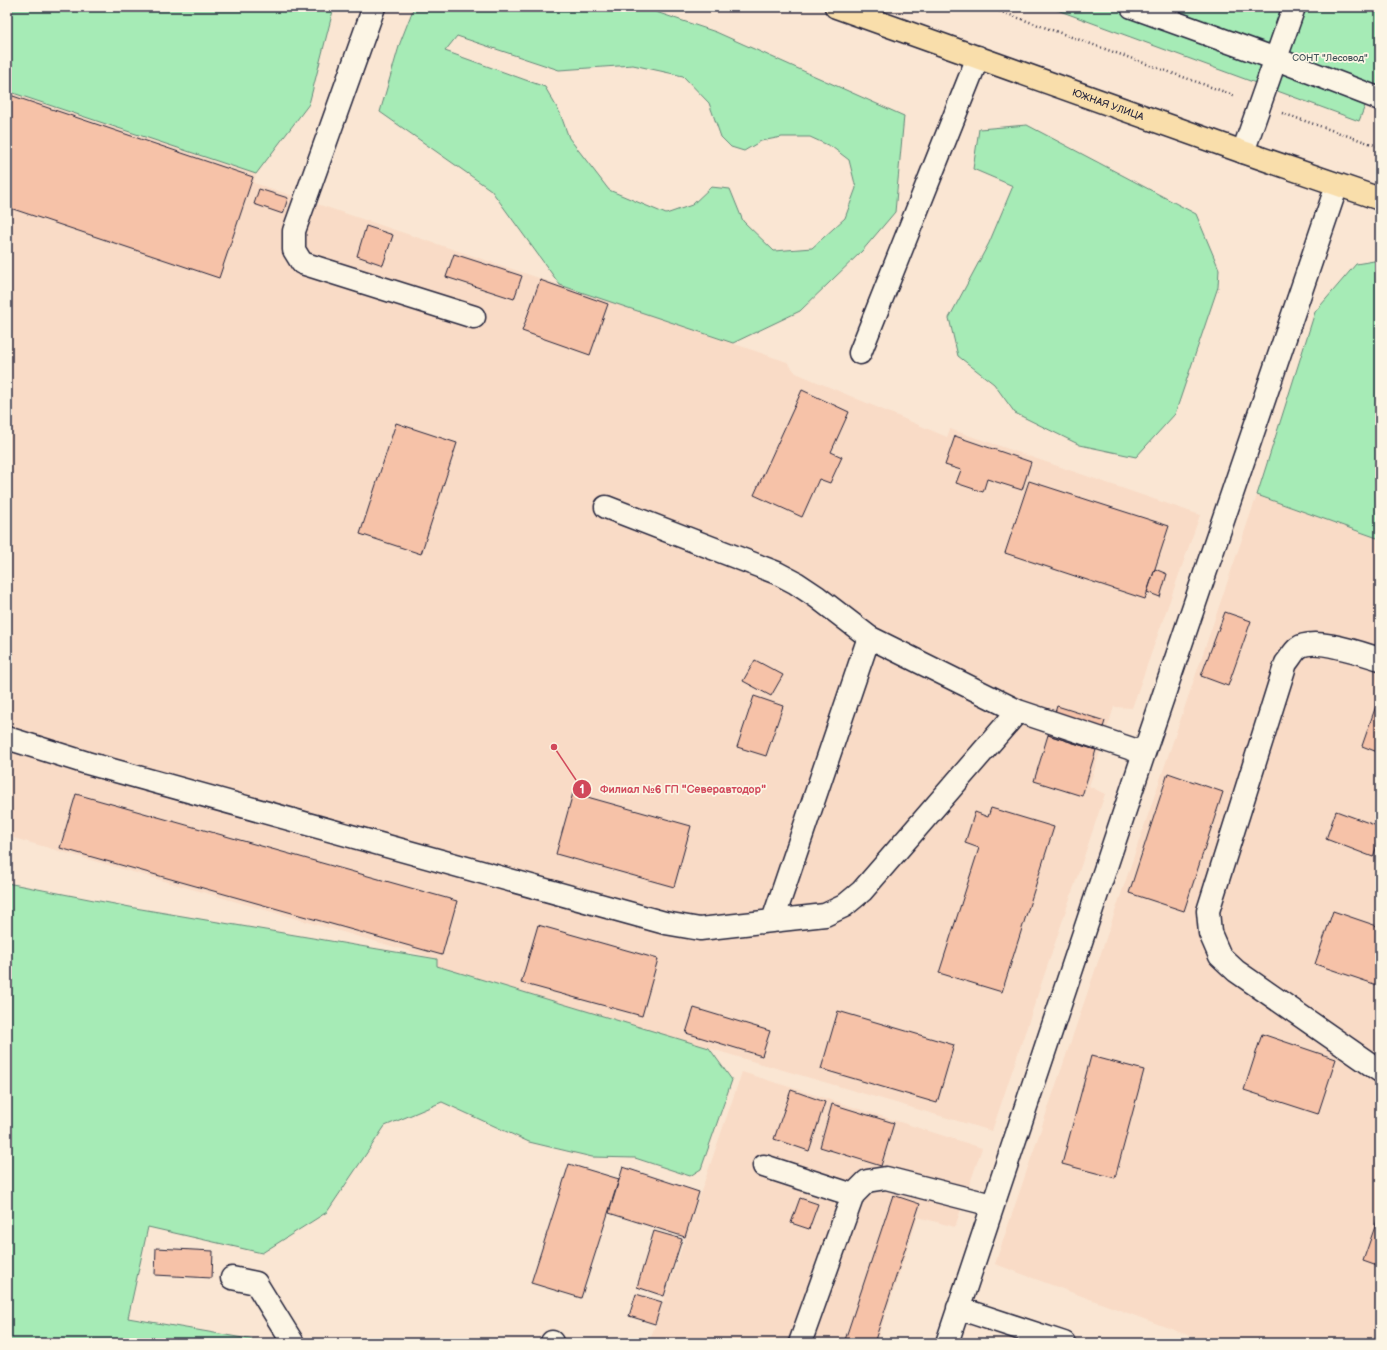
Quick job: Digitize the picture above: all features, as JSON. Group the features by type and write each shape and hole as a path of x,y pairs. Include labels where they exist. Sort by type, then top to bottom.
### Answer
{"main road":[{"name":"ЮЖНАЯ УЛИЦА","path":"836,7 1243,152 1380,199"}],"street":[{"path":"374,7 294,231 294,250 302,263 474,317"},
{"path":"1132,7 1276,59 1380,99"},
{"path":"1243,152 1294,7"},
{"path":"860,353 978,57"},
{"path":"947,1343 1144,753 1338,185"},
{"path":"606,507 777,573 817,597 869,637 1018,711 1144,753"},
{"path":"773,920 869,637"},
{"path":"1376,1061 1236,971 1220,956 1210,933 1208,911 1286,663 1298,648 1312,644 1338,647 1380,659"},
{"path":"7,738 94,765 665,924 700,929 825,915 844,906 862,891 1018,711"},
{"path":"764,1166 852,1195"},
{"path":"800,1343 852,1195 867,1181 886,1178 992,1205"},
{"path":"232,1278 256,1283 293,1343"},
{"path":"958,1308 1064,1343"}],"path":[{"path":"988,7 1380,147"}],"shaded area":[{"path":"7,91 256,174 254,183 787,362 796,373 947,437 950,429 1200,515 1132,708 1114,707 1089,786 1105,794 992,1131 748,1060 437,966 437,959 7,836"},
{"path":"1257,495 1380,539 1380,1343 1200,1343 1201,1340 995,1264"},
{"path":"742,1072 982,1148 955,1227 918,1217 876,1343 649,1343"}],"green space":[{"path":"7,7 334,7 309,104 256,174 7,91"},
{"path":"414,7 641,7 716,32 904,116 895,212 862,251 800,311 733,343 560,285 491,190 380,112 400,43","holes":["457,36 559,70 633,65 683,76 709,103 721,137 731,147 744,151 761,141 782,137 810,137 832,147 849,160 856,188 845,218 812,248 774,251 743,221 730,189 711,187 692,205 666,214 609,190 569,138 560,113 545,87 445,51"]},
{"name":"СОНТ \"Лесовод\"","path":"1049,7 1380,7 1380,91 1372,88 1359,121"},
{"path":"1027,125 1196,214 1219,269 1218,287 1175,414 1136,457 1080,445 1015,413 994,384 958,356 949,318 989,243 1013,186 973,169 979,129"},
{"path":"1380,260 1380,539 1257,495 1315,312 1356,264"},
{"path":"7,883 135,908 437,959 437,966 709,1048 732,1080 701,1169 690,1176 635,1158 592,1157 529,1142 442,1102 385,1126 327,1212 262,1253 148,1227 128,1318 267,1343 7,1343"}],"building":[{"path":"7,94 253,177 219,278 7,207"},
{"path":"259,189 288,198 283,214 254,204"},
{"path":"366,226 393,235 383,265 357,256"},
{"path":"454,254 522,276 514,299 446,277"},
{"path":"540,280 608,304 590,355 522,331"},
{"path":"802,390 849,412 831,452 842,457 830,483 819,479 802,517 754,495"},
{"path":"396,423 457,443 421,554 360,534"},
{"path":"955,436 1031,462 1022,490 987,479 983,492 956,483 961,470 945,465"},
{"path":"1029,481 1169,526 1145,599 1005,553"},
{"path":"1155,569 1167,574 1160,597 1147,592"},
{"path":"1225,612 1251,621 1228,686 1201,676"},
{"path":"755,660 783,675 771,696 743,681"},
{"path":"754,696 783,706 766,756 737,747"},
{"path":"1380,697 1380,753 1362,746"},
{"path":"1057,706 1105,721 1096,750 1048,735"},
{"path":"1048,735 1096,750 1082,796 1034,781"},
{"path":"1168,773 1223,792 1184,911 1129,893"},
{"path":"573,793 691,826 674,887 556,854"},
{"path":"76,794 457,901 442,955 60,848"},
{"path":"991,808 1054,827 1002,992 939,973 979,848 965,843 975,812 988,817"},
{"path":"1336,811 1380,827 1380,837 1373,857 1326,839"},
{"path":"1333,911 1380,927 1380,986 1315,964"},
{"path":"538,925 658,959 642,1016 521,983"},
{"path":"694,1008 770,1031 762,1056 686,1033"},
{"path":"838,1011 954,1045 937,1103 821,1069"},
{"path":"1262,1034 1336,1059 1318,1114 1244,1090"},
{"path":"1091,1056 1144,1070 1115,1178 1062,1164"},
{"path":"791,1090 825,1102 809,1151 774,1139"},
{"path":"832,1104 894,1123 881,1166 820,1147"},
{"path":"569,1164 619,1179 581,1298 531,1283"},
{"path":"623,1167 699,1192 685,1237 609,1213"},
{"path":"893,1195 920,1204 874,1343 844,1343"},
{"path":"800,1198 818,1204 809,1229 791,1223"},
{"path":"1380,1212 1380,1267 1363,1261"},
{"path":"654,1231 682,1239 664,1296 637,1287"},
{"path":"156,1248 213,1251 212,1278 155,1275"},
{"path":"636,1294 662,1302 655,1324 629,1316"}],"place":[{"name":"Филиал №6 ГП \"Северавтодор\"","path":"554,747"}]}
